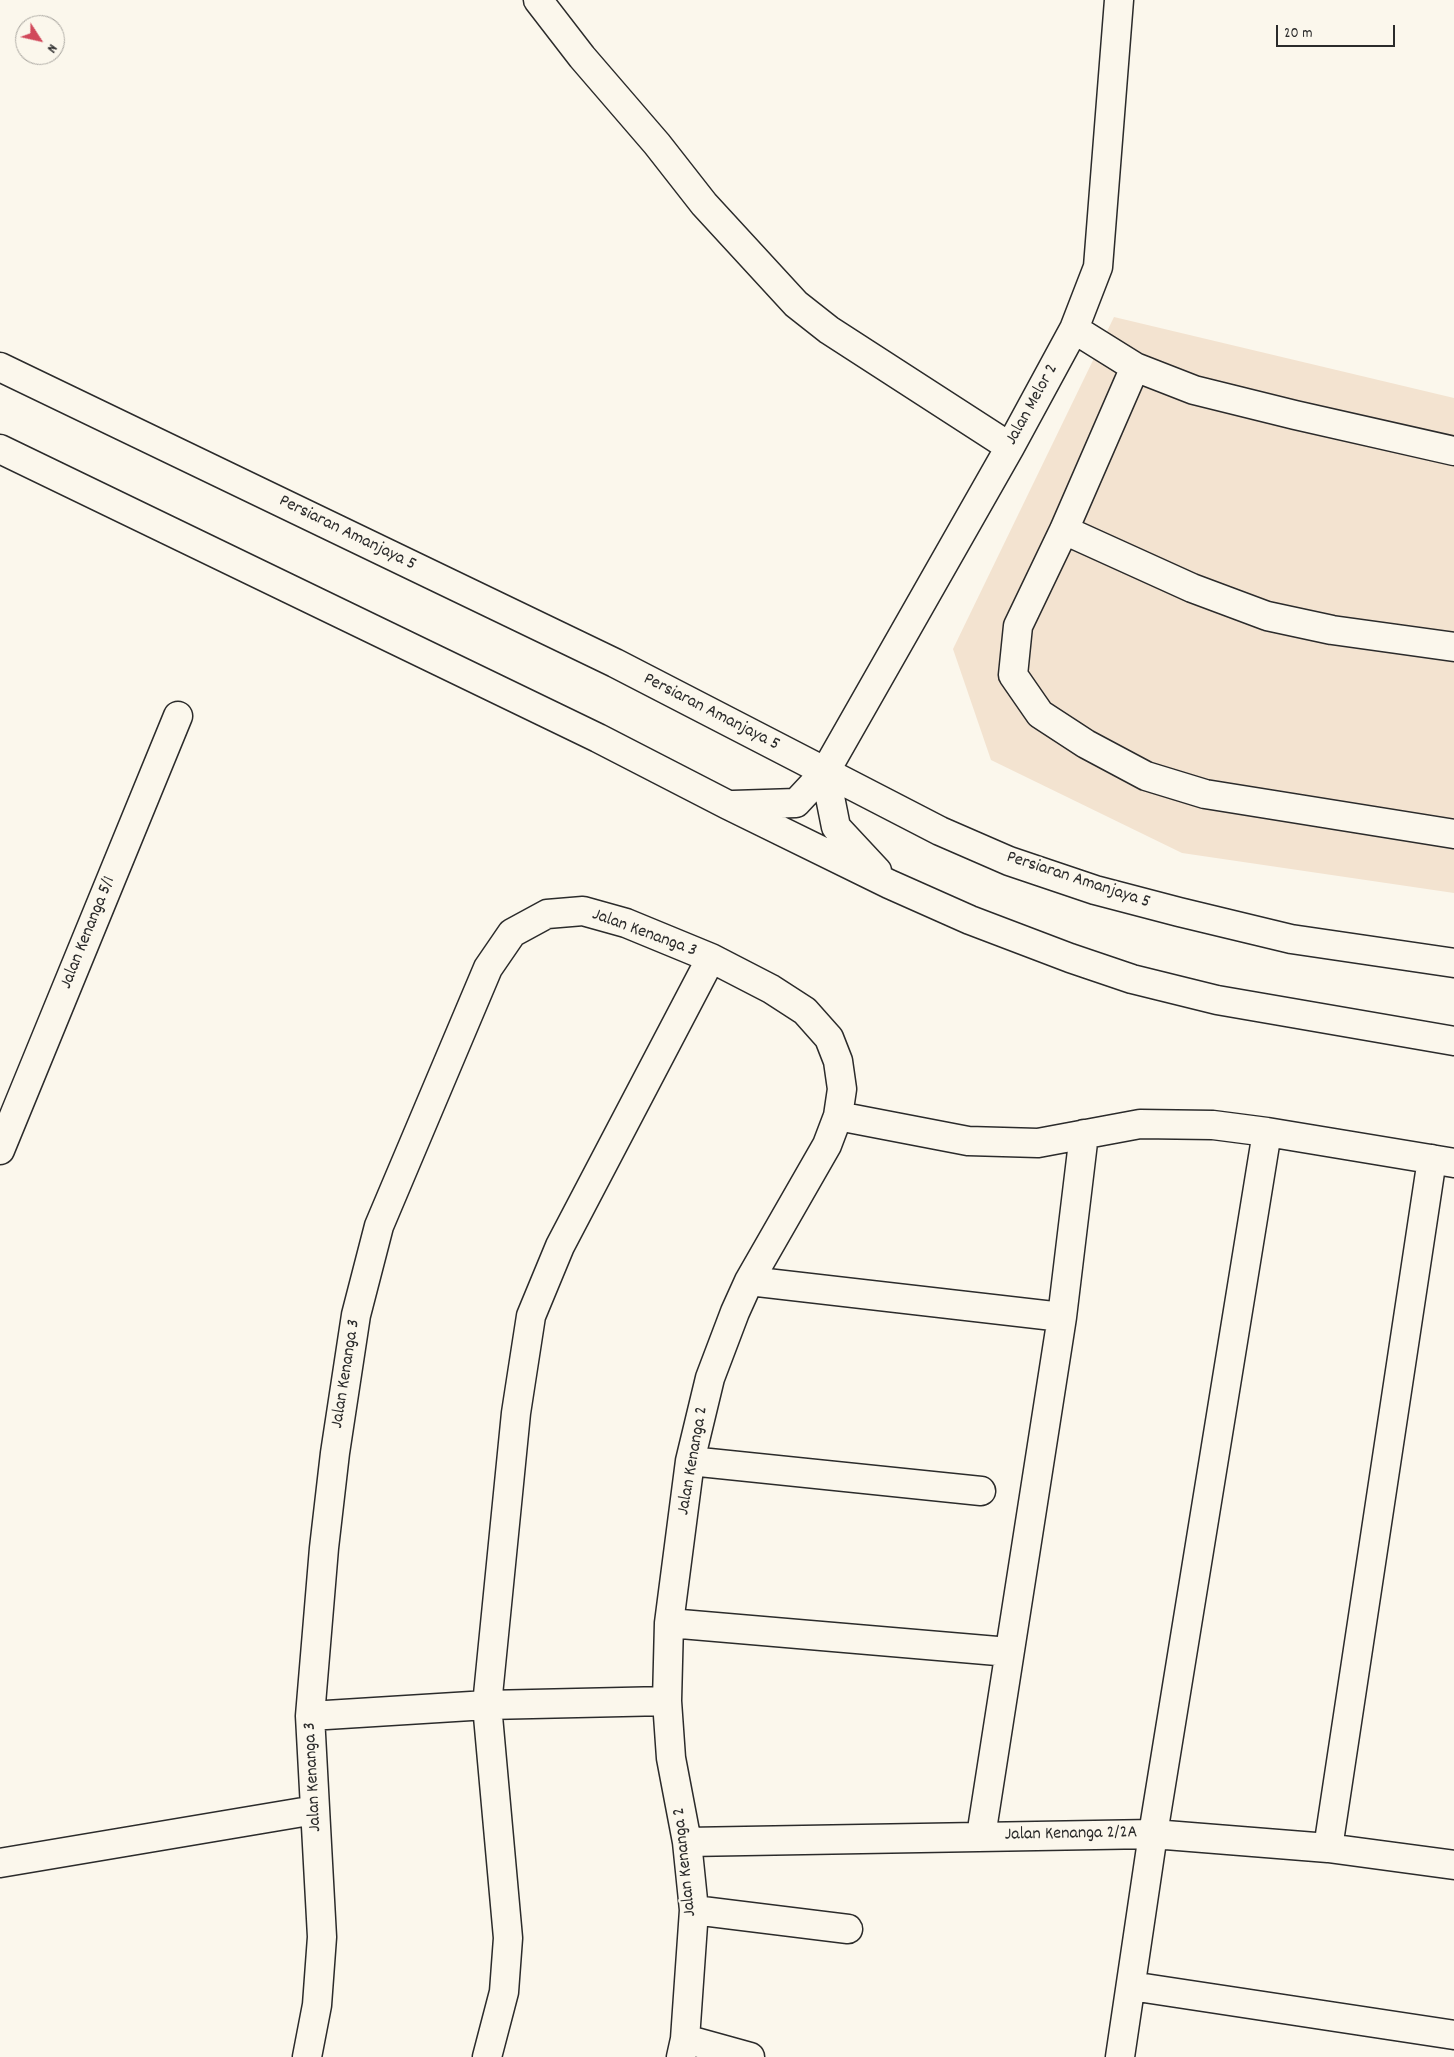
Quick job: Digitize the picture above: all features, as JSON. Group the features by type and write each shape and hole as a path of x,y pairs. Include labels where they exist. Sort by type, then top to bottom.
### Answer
{"street":[{"path":"538,0 582,57 657,144 704,204 796,304 829,330 1010,447"},
{"name":"Jalan Melor 2","path":"728,805 796,803 825,772 1010,447 1074,330 1098,267 1119,0"},
{"path":"1074,330 1135,367 1194,390 1454,451"},
{"name":"Persiaran Amanjaya 5","path":"0,367 615,663 940,830 1009,861 1095,890 1291,939 1454,962"},
{"path":"1135,367 1064,530 1018,626 1013,675 1040,714 1086,744 1146,776 1204,794 1454,834"},
{"path":"0,449 589,734 889,884 970,920 1132,979 1217,1000 1454,1041"},
{"path":"1064,530 1192,588 1267,616 1332,630 1454,647"},
{"name":"Jalan Kenanga 5/1","path":"0,1150 178,716"},
{"path":"825,772 836,827 889,884"},
{"name":"Jalan Kenanga 3","path":"307,2057 317,2005 322,1938 310,1716 324,1548 334,1453 356,1315 379,1226 488,968 512,933 547,914 583,911 626,923 711,958"},
{"path":"486,2057 504,1992 508,1938 487,1705 516,1413 532,1316 560,1246 711,958"},
{"name":"Jalan Kenanga 2","path":"683,2048 694,1910 687,1842 671,1758 666,1701 670,1623 690,1462 710,1378 735,1312 749,1281 827,1145 838,1116 842,1089 838,1061 829,1038 805,1011 771,989 711,958"},
{"path":"838,1116 968,1141 1038,1143 1140,1124 1213,1125 1443,1161 1328,1848"},
{"path":"1120,2057 1267,1132"},
{"path":"981,1836 1062,1317 1084,1134"},
{"path":"749,1281 1062,1317"},
{"path":"690,1462 981,1491"},
{"path":"670,1623 1009,1652"},
{"path":"310,1716 487,1705 666,1701"},
{"path":"0,1863 315,1810"},
{"name":"Jalan Kenanga 2/2A","path":"687,1842 1154,1834 1328,1848 1454,1865"},
{"path":"694,1910 848,1929"},
{"path":"1131,1986 1454,2035"},
{"path":"683,2048 750,2057"}],"shaded area":[{"path":"1114,317 1454,398 1454,893 1182,853 991,760 953,649"}]}
